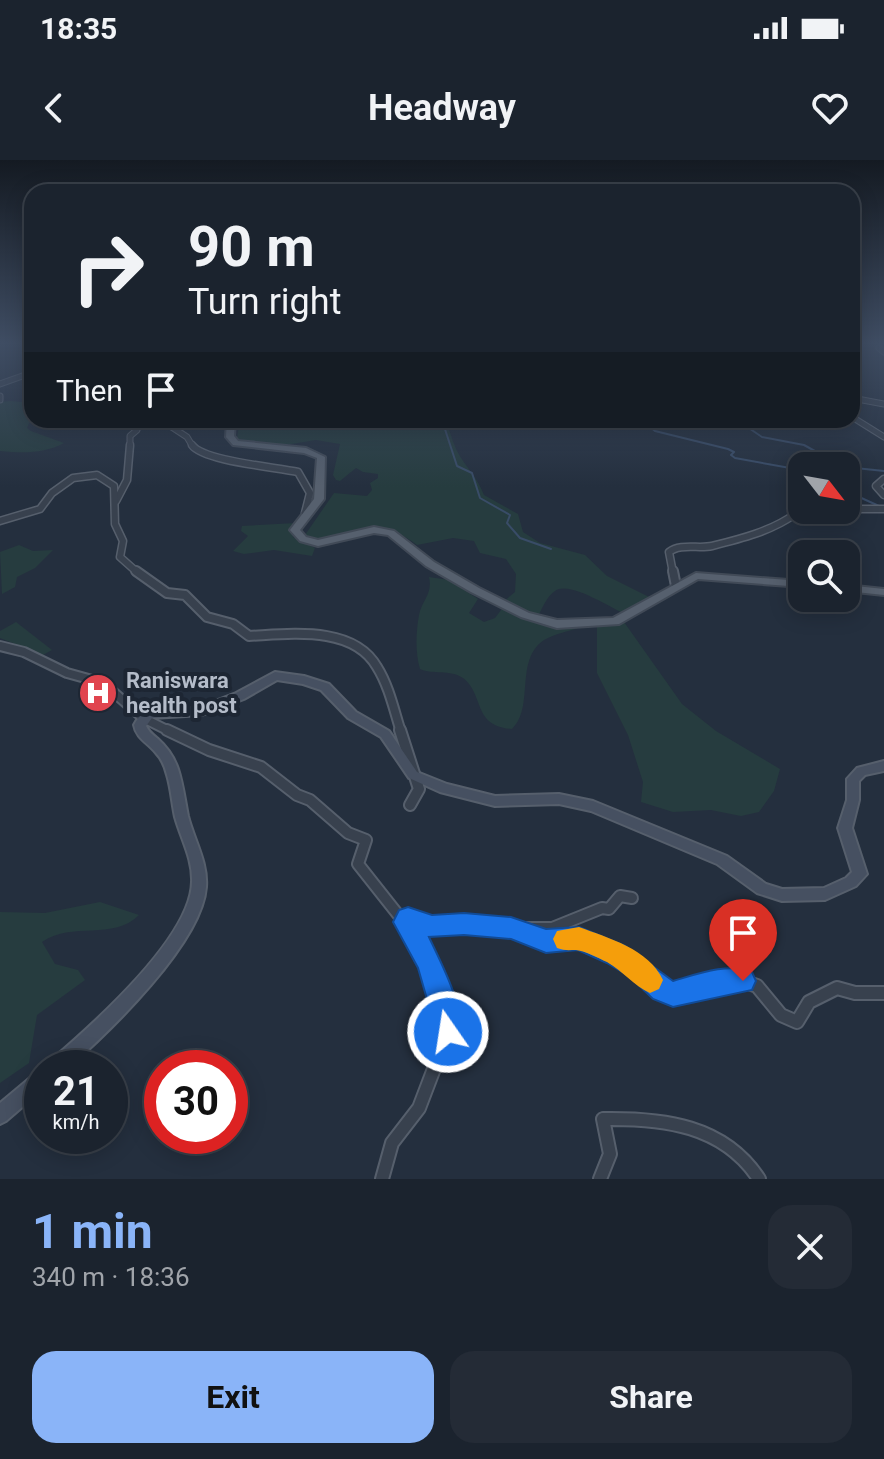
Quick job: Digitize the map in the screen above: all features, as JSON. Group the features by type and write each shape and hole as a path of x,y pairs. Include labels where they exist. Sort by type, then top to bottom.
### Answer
{"main road":[{"path":"230,428 229,433 236,443 306,451 321,457 319,499 295,533 314,543 374,530 391,533 430,564 465,585 525,615 557,624 615,621 629,616 676,586 704,575 788,583"},
{"path":"860,589 884,592"},
{"path":"73,1050 141,984 190,918 199,893 198,870 181,816 170,763 160,748 141,732 143,718 149,714 198,712 240,696 275,676 304,680 325,687 352,715 385,734 413,775 471,797 495,801 559,799 593,806 722,860 762,889 782,895 825,894 841,888 860,874 845,828 853,800 853,779 861,771 884,766"},
{"path":"0,1115 24,1094"}],"street":[{"path":"860,398 884,404"},
{"path":"860,422 884,437"},
{"path":"116,501 121,499 128,481 130,436 137,428"},
{"path":"173,428 187,437 196,451 216,459 298,472 310,493 310,504 302,519"},
{"path":"0,521 40,509 52,493 84,474 97,475 114,486 116,501 112,515 115,529 123,541 120,557 148,582 167,593 185,595 207,617 233,624 249,636 283,634 345,638 376,664 388,691 419,789 410,805"},
{"path":"884,479 876,486 884,495"},
{"path":"676,586 669,552 674,548 709,547 780,525 795,514 833,521 850,518 850,513 858,509 884,509"},
{"path":"0,646 24,652 67,673 103,683 143,718 209,750 261,767 328,814 348,833 366,840 359,853 360,869 416,937 447,1016 448,1032 419,1108 392,1143 382,1179"},
{"path":"405,922 408,918 432,927 464,924 545,931 602,908 609,909 620,896 632,898"},
{"path":"516,930 546,941 579,938 638,967 662,989 673,994 707,985 743,981 757,986 781,1015 797,1022 809,1002 837,988 855,993 884,993"},
{"path":"600,1179 610,1154 603,1119 634,1118 672,1122 711,1137 745,1155 759,1179"}],"green space":[{"path":"0,402 24,402 24,428 64,443 41,451 0,451"},
{"path":"239,428 448,428 457,451 484,495 518,514 523,532 540,543 585,555 607,576 653,599 628,615 580,592 562,589 550,596 537,618 503,602 515,592 516,574 506,559 480,553 474,541 453,538 417,545 399,534 383,530 317,540 305,535 334,493 367,496 372,490 370,483 378,478 378,474 356,468 340,481 336,480 333,475 340,444 316,440 279,446 240,443 237,438"},
{"path":"296,523 293,537 315,548 312,556 274,550 244,554 233,551 248,536 241,531 242,526"},
{"path":"19,545 33,551 53,550 35,568 17,577 15,587 2,594 0,552"},
{"path":"429,577 449,580 478,599 469,613 484,622 495,618 504,606 534,621 581,627 548,638 535,649 527,671 519,720 512,729 499,727 485,716 470,685 463,678 420,669 417,628 420,610 430,588"},
{"path":"16,622 52,650 43,655 0,638 0,631"},
{"path":"624,622 682,704 716,731 780,769 774,791 759,812 741,816 711,810 673,812 641,802 643,782 628,735 597,673 597,627"},
{"path":"100,902 139,915 117,927 66,933 42,942 55,964 78,970 85,980 37,1015 31,1050 24,1050 24,1066 0,1083 0,912 45,913"}],"waterway":[{"path":"445,428 457,466 472,473 480,498 510,515 507,523 520,538 551,549"},
{"path":"651,428 728,449 734,452 731,455 735,458 788,468"},
{"path":"749,428 762,437 804,445 817,452"},
{"path":"860,468 884,471"},
{"path":"860,497 879,506"}],"slow traffic":[{"path":"566,939 579,938 616,954 638,967 650,980"}],"place":[{"name":"Raniswara health post","path":"98,693"}],"route":[{"path":"448,1032 447,1016 430,967 405,922 408,918 432,927 464,924 511,928 546,941 579,938 638,967 646,977 673,994 728,981 743,981"}]}
